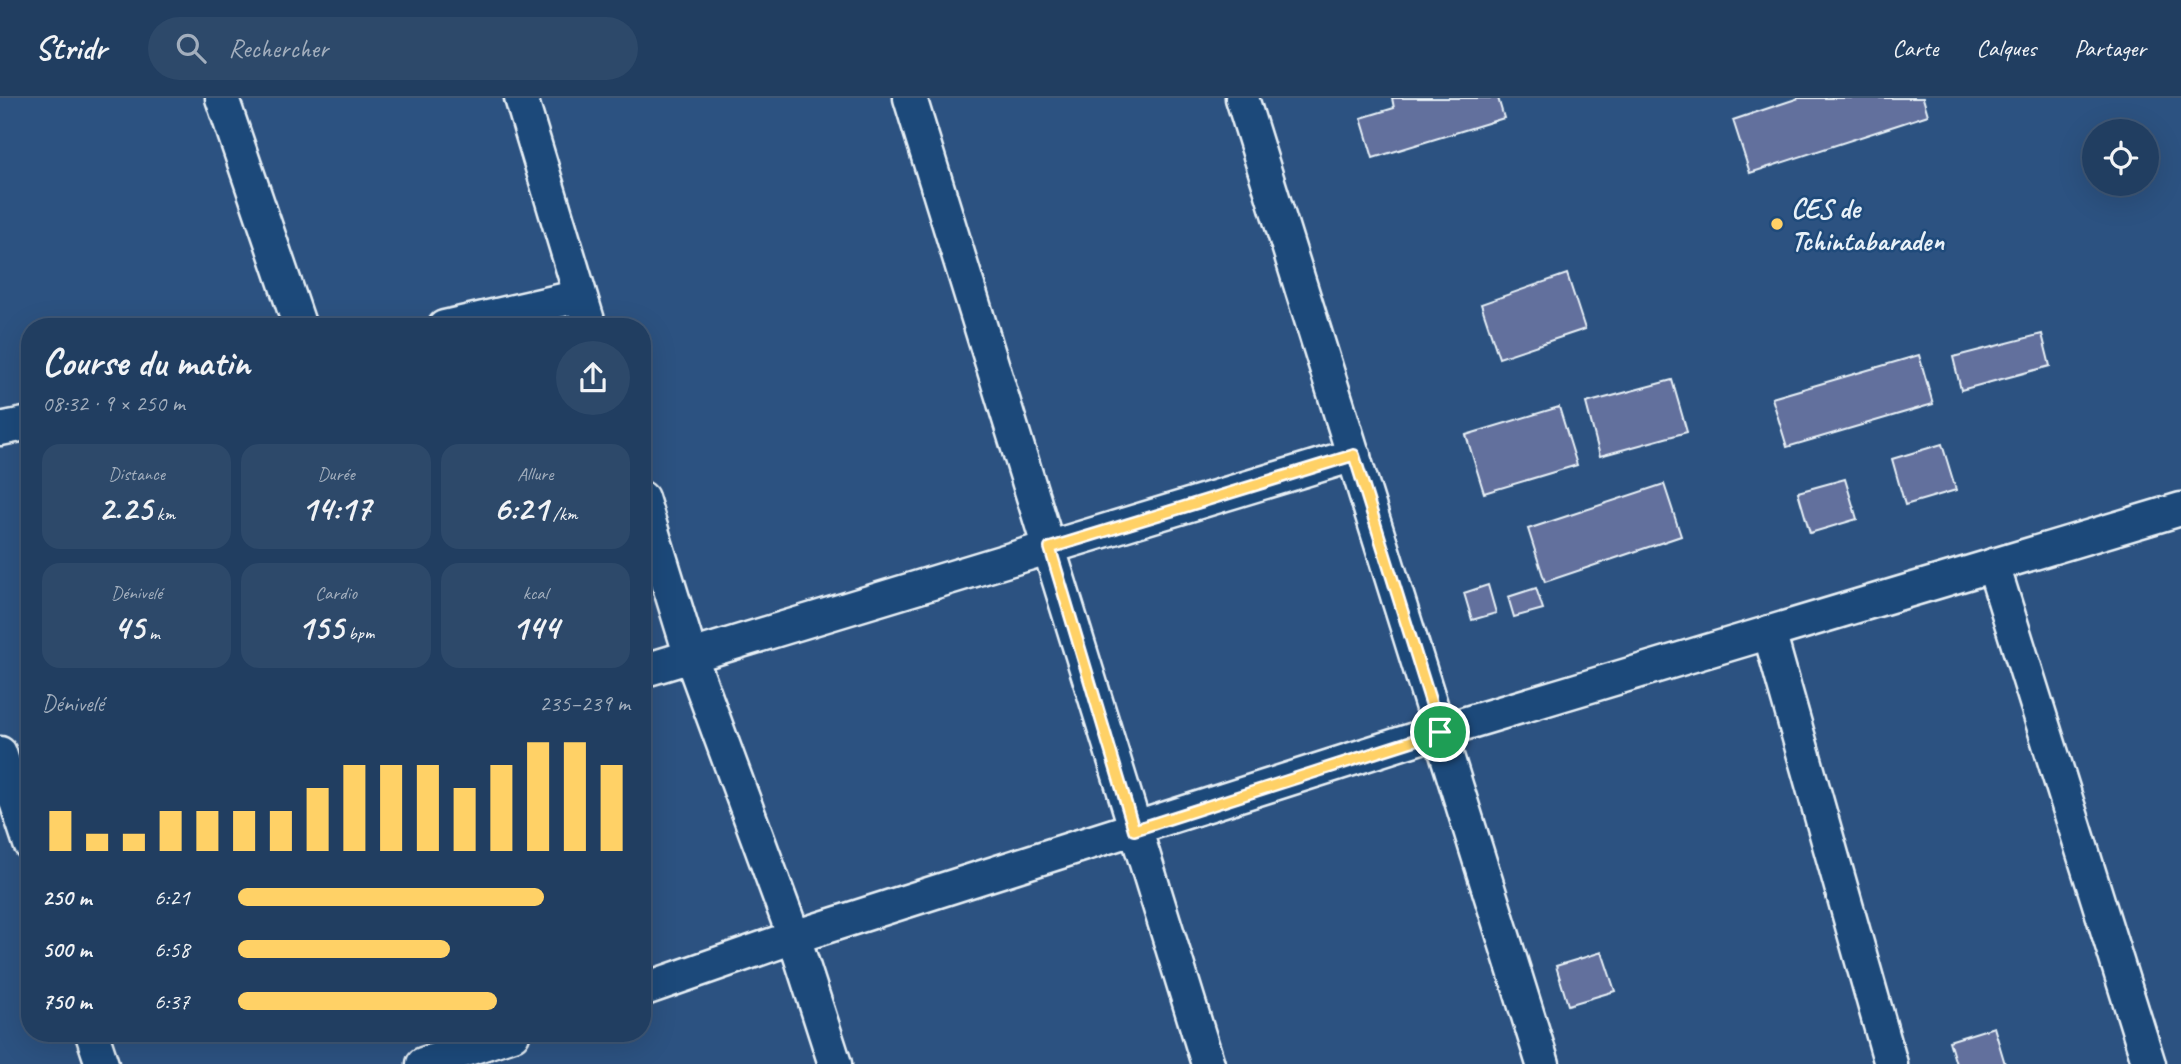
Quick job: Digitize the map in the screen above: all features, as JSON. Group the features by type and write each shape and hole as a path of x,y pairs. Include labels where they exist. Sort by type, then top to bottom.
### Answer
{"street":[{"path":"222,98 297,318"},
{"path":"521,98 587,318"},
{"path":"910,98 1208,1064"},
{"path":"1242,98 1543,1064"},
{"path":"483,318 580,296"},
{"path":"0,429 21,425"},
{"path":"651,668 1354,455"},
{"path":"651,987 794,937 1440,732 2181,509"},
{"path":"651,527 691,657 794,937 835,1064"},
{"path":"1993,565 2149,1064"},
{"path":"1769,632 1891,1064"},
{"path":"0,753 21,817"},
{"path":"95,1042 102,1064"},
{"path":"431,1056 483,1042"}],"building":[{"path":"1392,98 1498,98 1504,118 1373,158 1361,118 1394,108"},
{"path":"1799,98 1923,98 1928,115 1750,173 1733,120"},
{"path":"1567,274 1585,329 1499,358 1481,304"},
{"path":"2042,334 2050,366 1961,390 1953,357"},
{"path":"1919,355 1933,404 1787,447 1772,398"},
{"path":"1672,380 1687,432 1600,456 1586,403"},
{"path":"1559,407 1577,465 1484,493 1466,435"},
{"path":"1942,444 1956,490 1905,505 1892,459"},
{"path":"1845,479 1857,519 1810,533 1798,492"},
{"path":"1664,484 1681,536 1545,582 1528,529"},
{"path":"1488,585 1496,613 1472,620 1464,593"},
{"path":"1536,588 1543,609 1514,617 1508,597"},
{"path":"1602,952 1615,991 1568,1005 1556,966"},
{"path":"1994,1027 2005,1064 1956,1064 1949,1041"}],"place":[{"name":"CES de Tchintabaraden","path":"1777,224"}],"route":[{"path":"1354,455 1440,732 1134,830 1050,548 1354,455"}]}
